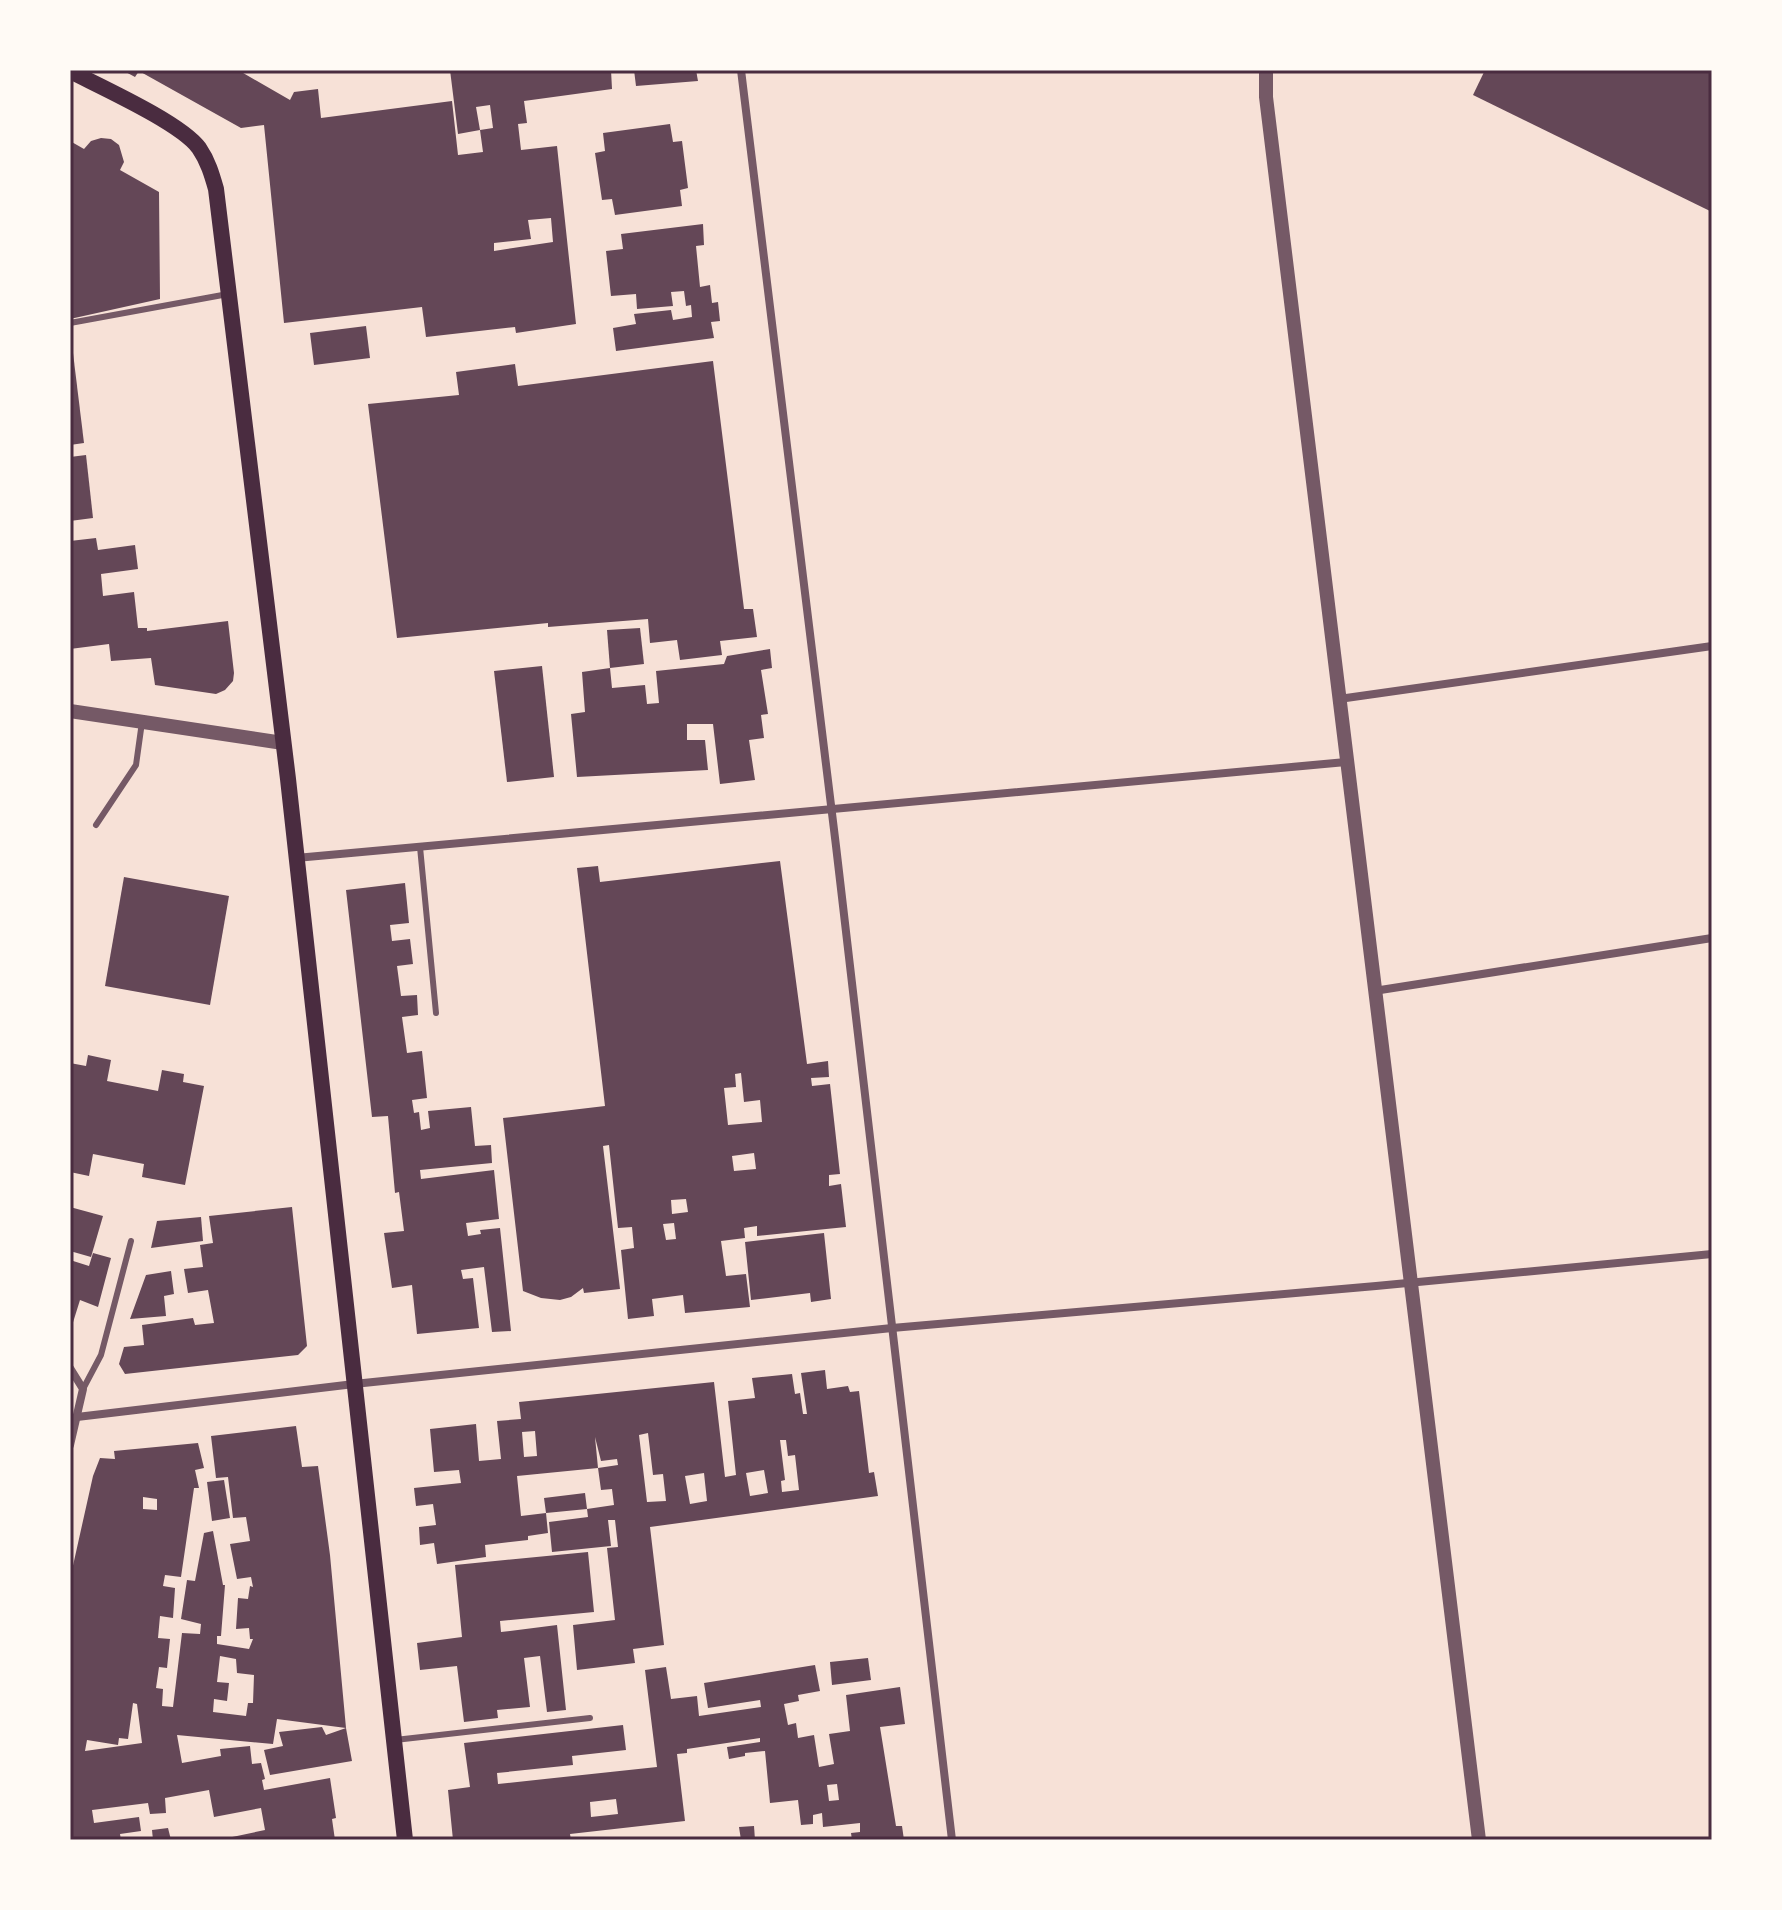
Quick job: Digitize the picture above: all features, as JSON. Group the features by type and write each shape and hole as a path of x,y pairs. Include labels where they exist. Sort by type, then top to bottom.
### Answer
{"main road":[{"path":"70,71 179,130 198,146 209,165 216,189 283,743 405,1840"}],"street":[{"path":"741,70 952,1840"},
{"path":"1266,70 1266,97 1346,762 1479,1840"},
{"path":"1339,699 1712,646"},
{"path":"70,711 283,743"},
{"path":"296,858 1346,762"},
{"path":"1374,991 1712,938"},
{"path":"77,1417 354,1384 892,1328 1712,1254"},
{"path":"70,1368 83,1389 70,1445"}],"lane":[{"path":"70,323 230,294"},
{"path":"96,825 136,765 142,722"},
{"path":"420,847 436,1013"},
{"path":"83,1389 101,1355 131,1241"},
{"path":"394,1740 590,1718"}],"building":[{"path":"122,70 238,70 290,100 294,92 318,89 321,118 452,101 458,155 483,152 480,130 458,134 450,70 611,70 612,89 524,101 527,123 518,124 521,150 557,146 576,324 516,333 515,327 426,337 422,307 284,323 264,125 241,128 139,71 135,77","holes":["490,105 493,128 480,130 476,107","551,218 553,242 494,251 494,243 531,239 528,220"]},
{"path":"634,70 696,70 698,81 636,86"},
{"path":"1485,70 1712,70 1712,212 1473,95"},
{"path":"670,124 673,142 682,141 688,188 680,190 682,206 615,215 612,199 602,200 595,153 605,151 603,133"},
{"path":"111,139 119,145 124,162 120,170 159,192 160,299 70,319 70,141 84,149 91,141"},
{"path":"703,224 704,245 696,246 700,287 710,285 712,303 718,302 720,321 711,322 714,338 616,351 613,328 636,324 634,314 671,310 673,320 692,317 691,305 686,306 684,291 671,292 673,306 637,309 636,294 611,296 606,251 623,249 621,234"},
{"path":"366,326 370,358 314,365 310,333"},
{"path":"73,353 84,443 70,445 70,354"},
{"path":"713,361 744,609 753,609 757,637 720,641 722,655 680,660 677,640 650,643 648,619 548,627 548,623 397,638 368,404 459,395 456,372 515,364 518,386"},
{"path":"86,455 93,518 70,521 70,457"},
{"path":"96,538 98,550 135,545 138,569 101,574 103,596 134,592 138,628 147,628 147,631 228,621 234,673 233,681 225,690 216,694 155,685 151,658 111,661 109,644 70,649 70,541"},
{"path":"640,628 644,664 610,668 607,630"},
{"path":"770,649 772,668 761,670 768,714 761,715 764,738 749,740 755,780 720,784 713,724 687,724 687,740 705,740 708,770 577,777 571,714 585,712 582,672 610,668 612,688 645,685 647,704 659,703 656,671 724,664 727,656"},
{"path":"542,666 554,777 507,782 494,671"},
{"path":"780,861 807,1064 828,1061 829,1077 811,1078 812,1086 830,1084 840,1174 829,1175 829,1186 841,1184 846,1227 757,1236 757,1226 744,1228 745,1238 721,1241 726,1276 746,1274 750,1307 685,1313 683,1295 652,1299 654,1316 628,1319 621,1250 634,1248 632,1227 618,1228 609,1145 603,1146 620,1289 584,1293 583,1288 571,1297 560,1300 541,1298 523,1291 503,1118 605,1106 577,868 598,866 600,882","holes":["741,1073 744,1102 760,1100 762,1122 728,1125 724,1088 736,1087 735,1074","754,1153 756,1169 734,1171 732,1156","686,1199 688,1212 672,1214 671,1200","674,1223 676,1239 666,1240 663,1224"]},
{"path":"124,877 229,896 210,1005 105,986"},
{"path":"405,883 409,923 390,925 392,941 410,939 413,964 397,966 401,996 417,995 418,1015 402,1017 407,1053 422,1051 427,1098 412,1100 414,1113 419,1112 421,1130 430,1128 428,1111 471,1107 475,1146 491,1145 492,1163 420,1170 421,1179 494,1170 499,1219 466,1223 468,1236 481,1234 480,1230 500,1228 511,1331 492,1332 484,1267 461,1270 463,1279 473,1278 479,1328 417,1334 412,1285 392,1288 384,1233 404,1231 399,1192 395,1193 388,1116 372,1117 346,890"},
{"path":"88,1055 111,1060 107,1081 158,1091 162,1070 184,1074 183,1082 204,1086 185,1185 142,1177 144,1164 93,1154 89,1176 70,1172 70,1063 86,1066"},
{"path":"70,1207 103,1216 91,1257 70,1251"},
{"path":"292,1207 307,1346 298,1355 125,1374 119,1364 124,1347 144,1345 142,1325 193,1318 195,1325 214,1323 208,1290 188,1293 184,1269 203,1267 200,1245 213,1243 209,1216"},
{"path":"201,1217 203,1241 151,1248 157,1221"},
{"path":"824,1233 831,1299 811,1302 810,1293 751,1300 745,1242"},
{"path":"93,1253 111,1258 98,1307 80,1300 70,1332 70,1260 89,1266"},
{"path":"171,1271 174,1294 164,1296 166,1316 130,1319 146,1275"},
{"path":"825,1370 827,1389 848,1386 850,1392 859,1391 869,1473 874,1472 878,1496 650,1527 664,1645 633,1649 635,1663 577,1670 573,1625 615,1620 607,1548 618,1547 615,1520 608,1520 611,1546 552,1552 549,1522 588,1517 587,1509 614,1505 612,1489 601,1490 598,1468 517,1476 521,1516 546,1513 548,1533 528,1536 528,1540 485,1545 486,1557 437,1564 434,1543 420,1545 419,1527 436,1525 433,1504 416,1506 414,1488 461,1483 459,1470 434,1472 430,1429 476,1424 479,1461 501,1459 497,1421 521,1419 519,1402 714,1382 725,1477 736,1475 728,1401 755,1398 752,1378 792,1374 795,1394 800,1393 803,1414 807,1414 801,1373","holes":["535,1431 537,1456 524,1457 522,1432","648,1433 653,1475 663,1474 666,1501 647,1502 639,1435","595,1437 601,1461 617,1459 618,1465 598,1468","780,1440 786,1440 788,1456 795,1455 799,1490 782,1492 781,1481 785,1480","764,1470 768,1493 750,1496 746,1473","704,1473 707,1501 690,1504 685,1476"]},
{"path":"296,1426 302,1467 318,1466 330,1555 346,1728 277,1719 273,1744 177,1735 182,1763 221,1756 220,1749 250,1746 252,1764 261,1763 264,1790 330,1778 336,1818 332,1819 335,1840 218,1840 265,1830 261,1808 214,1817 209,1790 165,1798 166,1813 150,1814 148,1803 92,1810 94,1823 139,1817 141,1831 120,1834 121,1840 70,1840 70,1826 73,1826 70,1815 70,1579 93,1476 100,1458 115,1459 114,1451 198,1443 204,1468 195,1470 199,1488 194,1488 181,1577 165,1575 163,1586 175,1588 173,1618 160,1616 158,1638 170,1639 167,1668 159,1667 156,1688 163,1689 162,1706 173,1707 182,1633 200,1634 201,1624 181,1619 187,1580 195,1581 204,1533 213,1531 225,1585 221,1636 217,1636 217,1644 249,1649 253,1639 250,1639 249,1628 236,1629 238,1598 248,1599 250,1586 253,1587 251,1577 237,1579 230,1544 250,1541 246,1517 233,1518 228,1477 216,1478 211,1436","holes":["143,1497 157,1499 157,1510 143,1509","220,1656 236,1659 237,1673 254,1675 253,1703 248,1703 246,1716 213,1712 214,1699 227,1701 229,1683 217,1682","133,1703 137,1704 142,1743 85,1751 87,1740 118,1745 119,1738 128,1739"]},
{"path":"224,1480 230,1518 212,1521 207,1482"},
{"path":"585,1493 587,1509 546,1513 544,1498"},
{"path":"588,1552 594,1612 500,1621 501,1632 557,1625 566,1710 547,1712 540,1656 524,1658 530,1707 497,1710 498,1718 464,1722 457,1666 420,1670 417,1643 462,1637 455,1565"},
{"path":"868,1658 871,1680 832,1685 830,1662"},
{"path":"815,1665 820,1691 798,1695 799,1701 784,1704 788,1725 796,1723 798,1738 814,1735 819,1767 834,1764 829,1734 850,1731 846,1695 900,1687 905,1724 880,1727 896,1826 902,1826 904,1840 852,1840 851,1833 860,1832 860,1823 823,1827 822,1813 813,1815 813,1824 801,1825 798,1800 770,1803 765,1751 729,1759 727,1747 760,1742 760,1738 687,1749 687,1753 677,1754 685,1821 570,1834 571,1840 545,1840 544,1837 453,1840 448,1790 470,1787 464,1743 623,1725 626,1750 572,1756 573,1765 497,1773 498,1784 657,1767 645,1670 666,1667 671,1699 697,1696 699,1716 761,1707 760,1700 708,1708 704,1683","holes":["837,1784 839,1800 829,1801 827,1785","616,1799 618,1814 591,1817 590,1802"]},
{"path":"322,1727 326,1735 346,1728 352,1761 270,1775 264,1750 283,1746 279,1732"},
{"path":"754,1826 755,1840 741,1840 739,1827"},
{"path":"168,1828 171,1840 153,1840 152,1830"}]}
